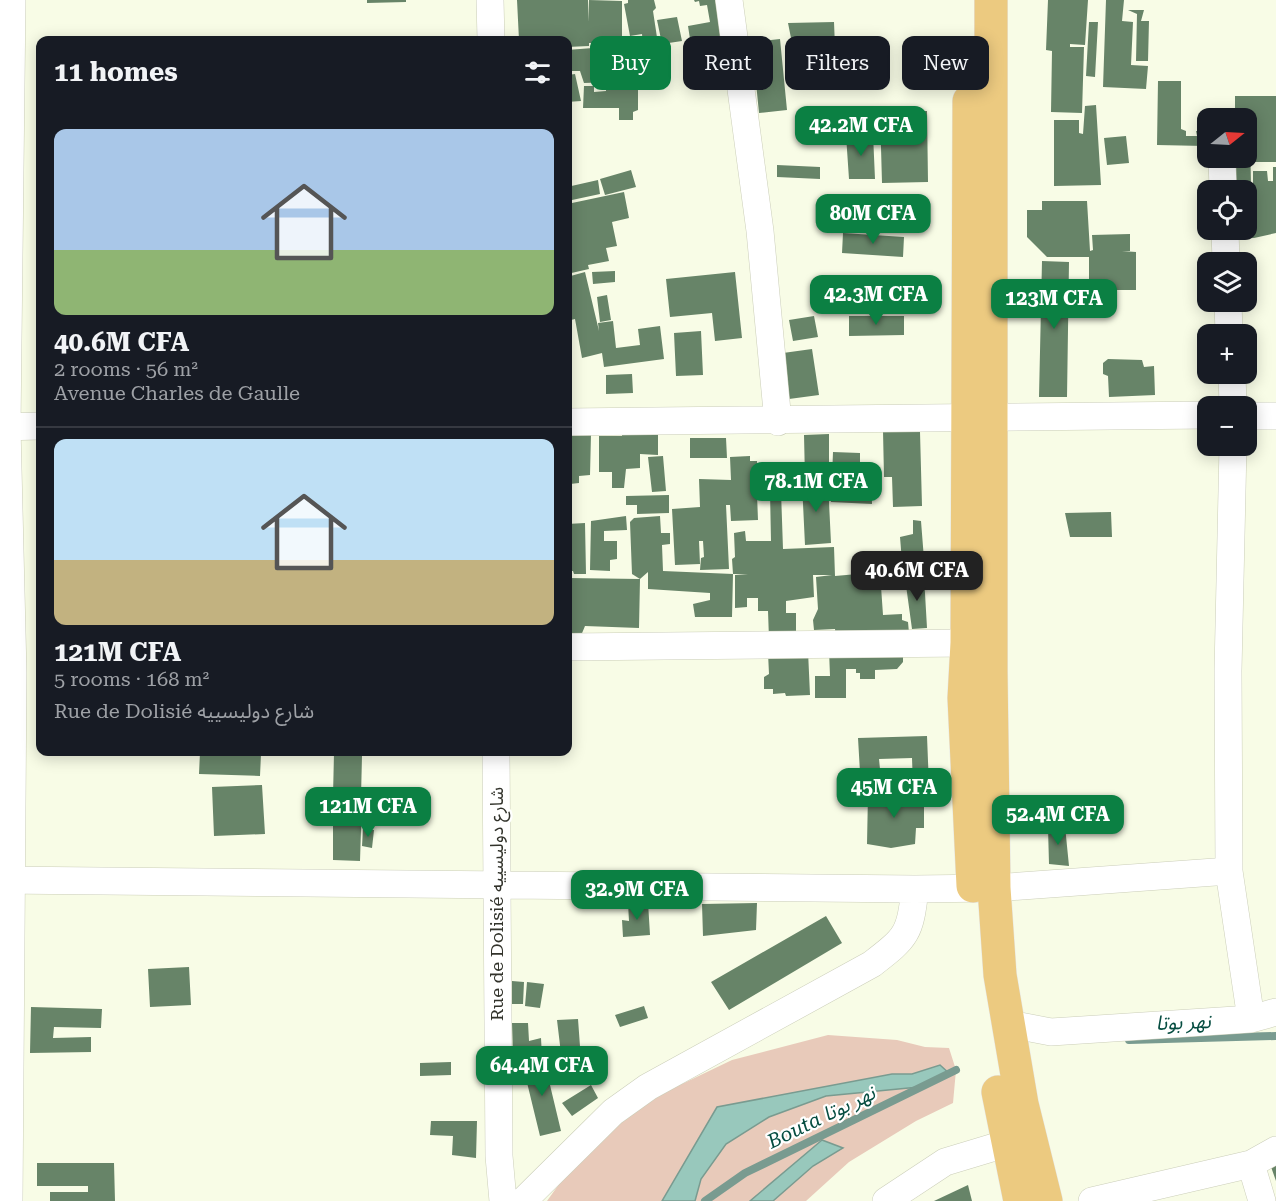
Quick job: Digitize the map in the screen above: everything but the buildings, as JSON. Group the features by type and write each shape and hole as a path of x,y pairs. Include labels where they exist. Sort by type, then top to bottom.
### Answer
{"main road":[{"path":"970,0 979,416 991,671 983,888"},
{"path":"991,0 979,416 964,698 983,888 1012,1105 1046,1201"},
{"path":"1012,1105 1008,1143 1020,1201"}],"street":[{"path":"9,1201 5,880 7,673 4,193 12,0"},
{"path":"490,0 490,36"},
{"path":"729,0 759,231 777,422"},
{"path":"572,422 777,422 979,416 1197,415"},
{"path":"1257,416 1276,416"},
{"path":"4,427 36,426"},
{"path":"1003,1033 1051,1032 1264,1016 1229,871 1228,682 1233,456"},
{"path":"572,647 968,643"},
{"name":"Rue de Dolisié شارع دوليسييه","path":"496,756 502,1201"},
{"path":"5,880 915,889 983,888 1229,871"},
{"path":"523,1201 613,1112 648,1087 872,964 898,944 911,920 915,889"},
{"path":"886,1201 945,1162 1008,1143"},
{"path":"1092,1201 1251,1164 1276,1150"},
{"path":"1251,1164 1262,1201"}],"shaded area":[{"path":"828,1035 897,1040 925,1047 949,1048 956,1070 953,1103 916,1121 849,1162 806,1201 547,1201 562,1180 643,1099 684,1083 732,1060"}],"water":[{"path":"940,1065 951,1075 919,1087 826,1096 769,1117 726,1144 701,1179 695,1201 662,1201 717,1107 892,1074 912,1074"},
{"path":"822,1140 843,1148 813,1166 773,1201 750,1201"}],"waterway":[{"name":"نهر بوتا","path":"1129,1040 1276,1036"},
{"name":"Bouta نهر بوتا","path":"705,1201 745,1173 956,1070"}]}
